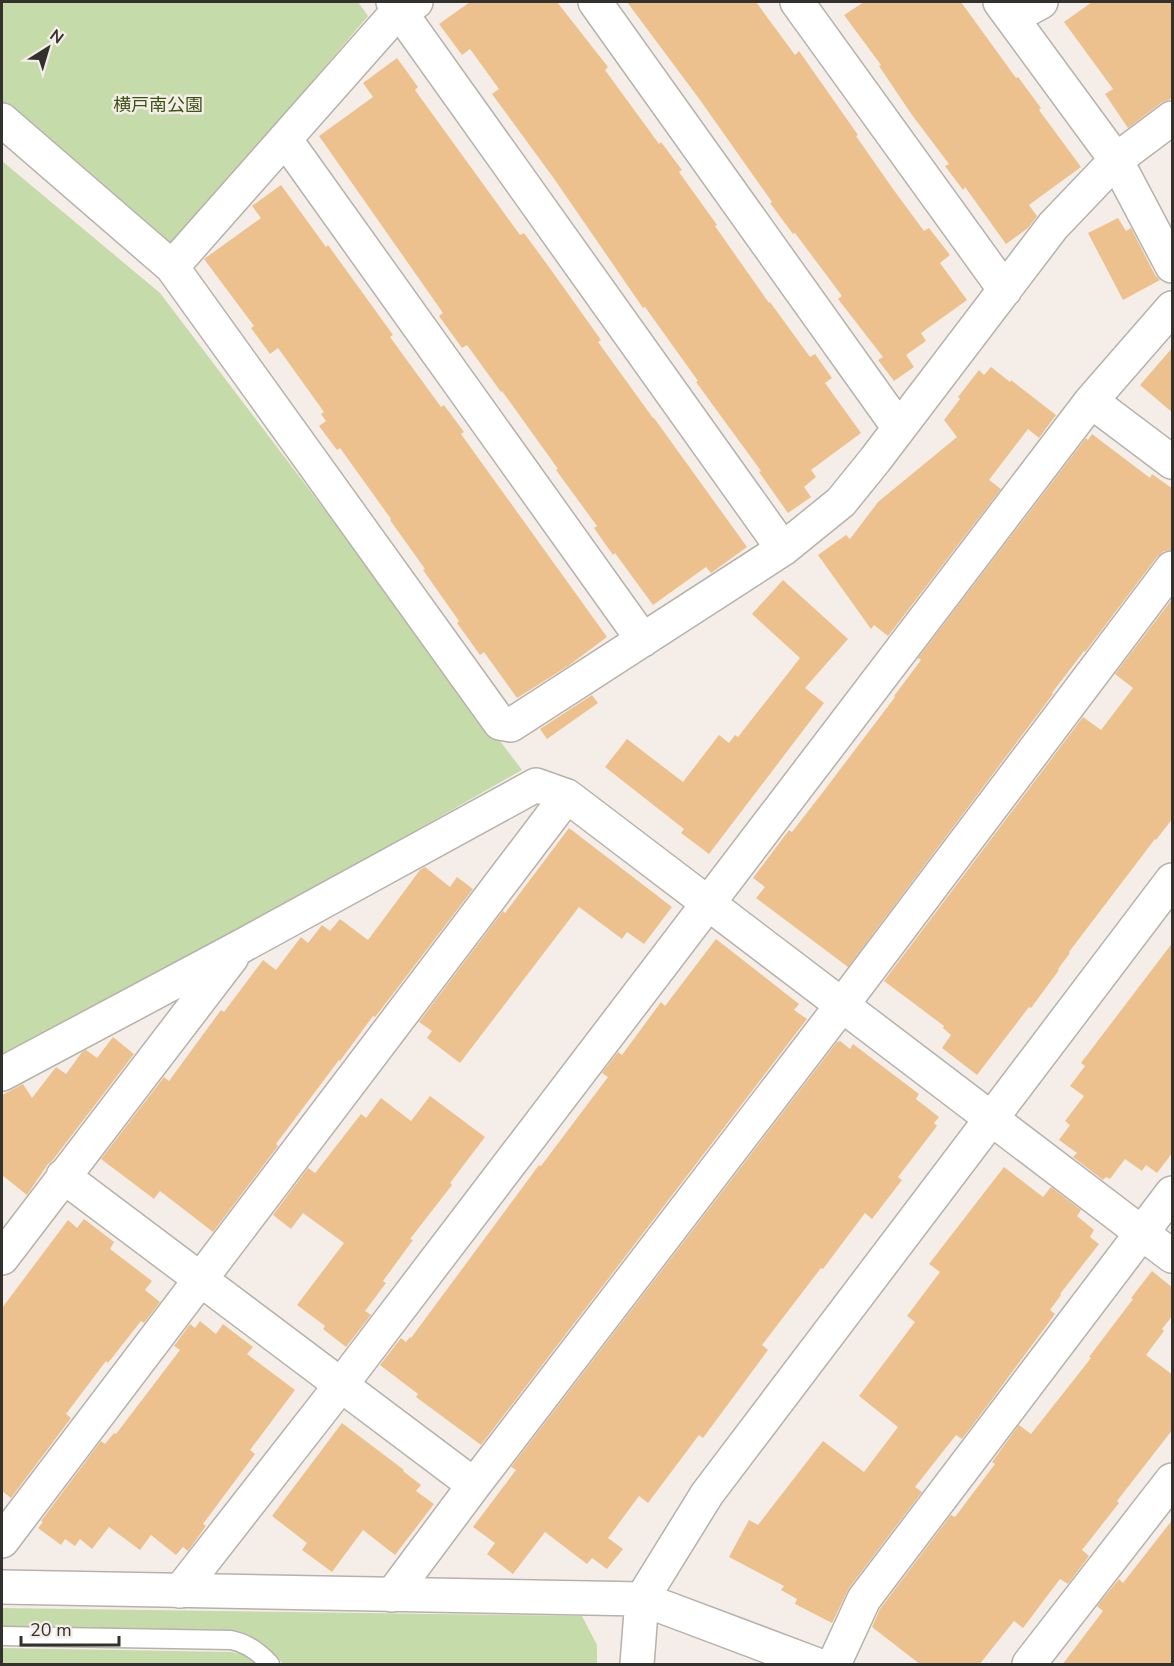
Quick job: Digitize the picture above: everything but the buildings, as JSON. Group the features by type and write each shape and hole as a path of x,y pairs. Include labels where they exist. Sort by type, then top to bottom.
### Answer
{"street":[{"path":"595,2 899,428"},
{"path":"797,2 1005,290"},
{"path":"1041,2 1006,10 1116,160 1173,266"},
{"path":"172,267 402,4 783,549"},
{"path":"2,120 172,267 500,723 511,725 783,549 841,502 1053,225 1116,160 1173,118"},
{"path":"285,139 643,640"},
{"path":"180,1591 342,1385 1091,401 1173,308"},
{"path":"1091,401 1173,462"},
{"path":"392,1595 1173,568"},
{"path":"2,1074 536,785 567,796 1173,1256"},
{"path":"2,1540 567,796"},
{"path":"637,1665 642,1599 707,1494 1173,880"},
{"path":"2,1258 240,947"},
{"path":"63,1176 474,1485"},
{"path":"834,1665 864,1599 1173,1193"},
{"path":"1029,1665 1173,1480"},
{"path":"2,1587 642,1599 815,1665"}],"lane":[{"path":"2,1636 241,1641 250,1646 270,1665"}],"green space":[{"name":"横戸南公園","path":"2,2 358,2 368,16 169,251 2,105"},
{"path":"2,161 160,293 522,770 150,982 2,1062"},
{"path":"2,1608 582,1616 597,1645 597,1664 283,1664 263,1644 239,1631 2,1626"},
{"path":"2,1648 231,1652 242,1654 255,1664 2,1664"}]}
